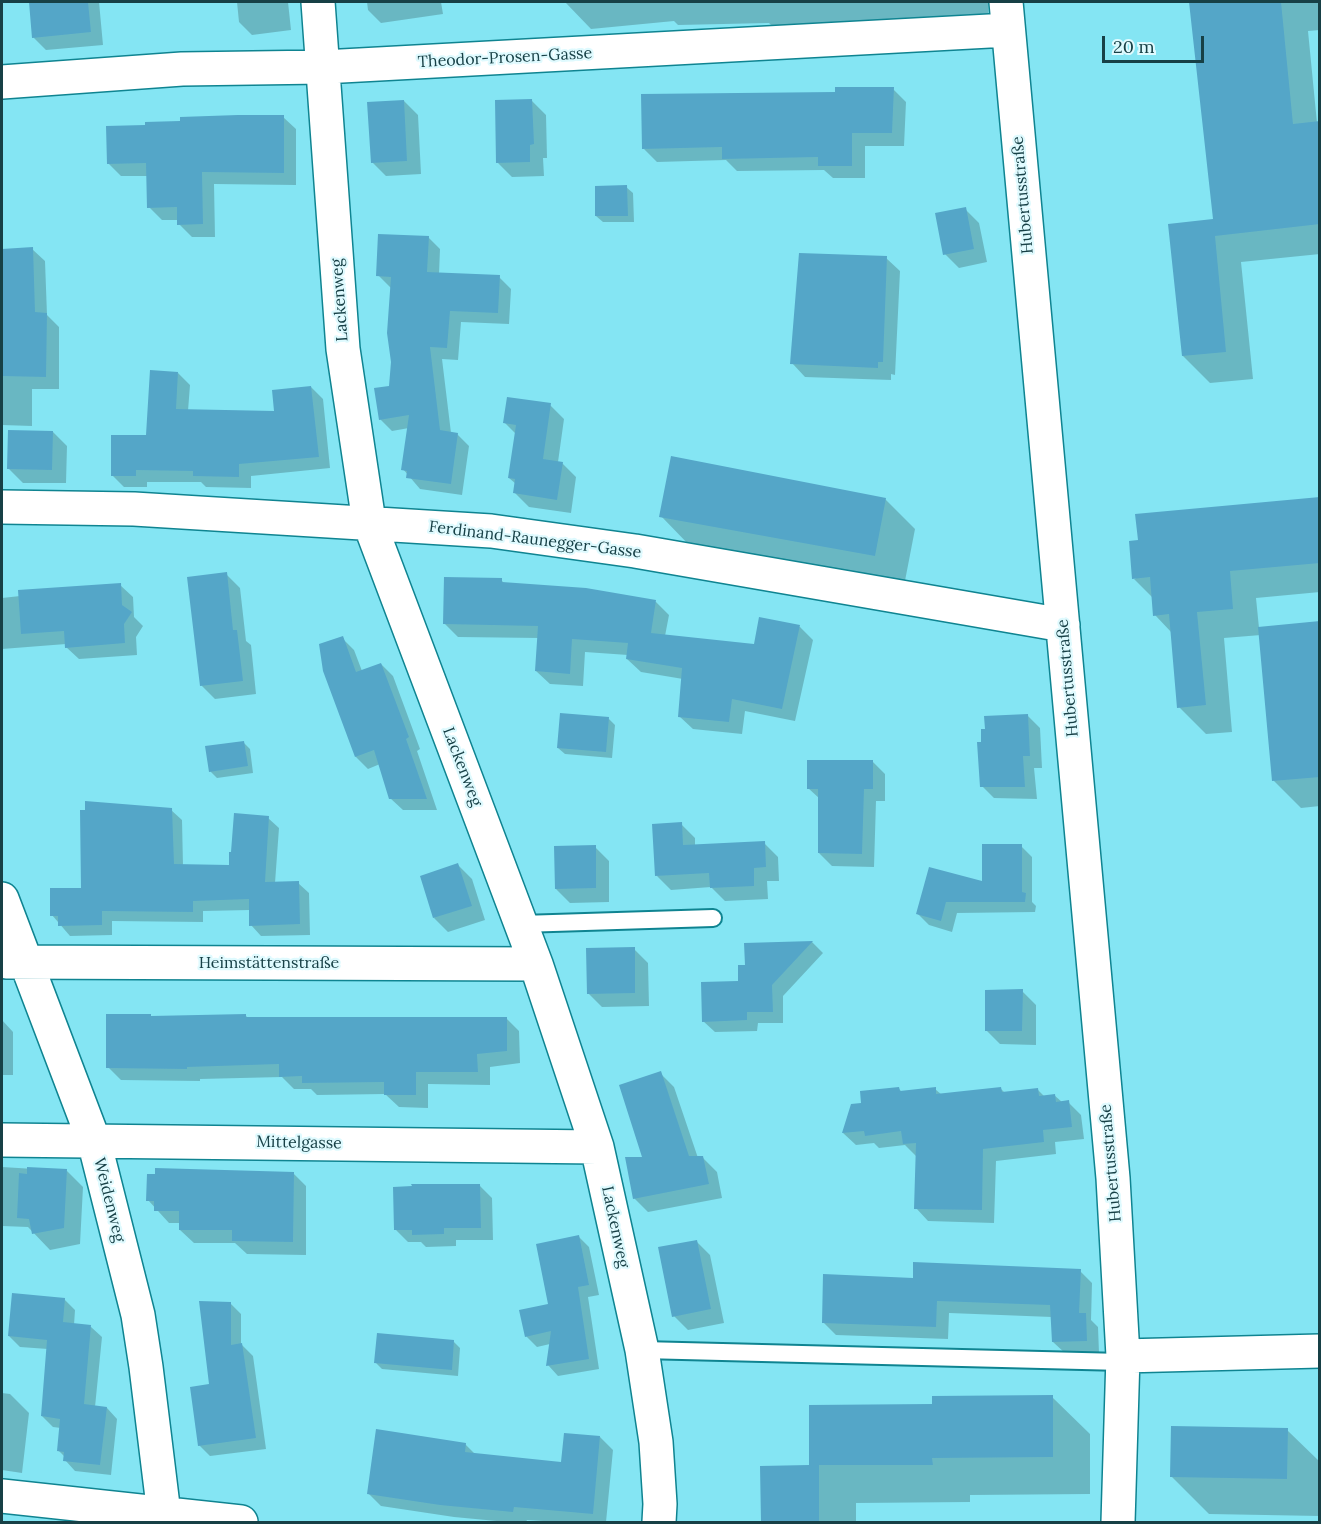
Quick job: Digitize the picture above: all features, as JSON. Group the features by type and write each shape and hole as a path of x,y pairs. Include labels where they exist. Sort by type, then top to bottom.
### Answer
{"street":[{"name":"Lackenweg","path":"318,2 343,350 369,522 536,964 597,1147 642,1350 656,1442 659,1522"},
{"name":"Theodor-Prosen-Gasse","path":"2,76 182,69 323,67 1007,16"},
{"name":"Hubertusstraße","path":"1007,16 1113,1178 1122,1359 1118,1522"},
{"name":"Ferdinand-Raunegger-Gasse","path":"2,507 134,509 491,531 624,549 1063,625"},
{"name":"Weidenweg","path":"2,899 14,962 94,1141 138,1315 164,1514"},
{"name":"Heimstättenstraße","path":"14,962 536,964"},
{"name":"Mittelgasse","path":"2,1140 597,1147"},
{"path":"1122,1359 1320,1351"},
{"path":"2,1496 241,1522"}],"lane":[{"path":"521,924 713,918"},
{"path":"642,1350 1122,1359"}],"building":[{"path":"29,2 88,2 91,32 32,38"},
{"path":"1189,2 1281,2 1293,124 1320,121 1320,224 1215,236 1226,352 1182,356 1168,224 1213,219"},
{"path":"835,87 894,87 892,133 852,133 852,166 818,166 818,157 722,159 722,147 642,149 641,94 835,92"},
{"path":"532,99 534,144 530,145 530,162 496,163 495,100"},
{"path":"404,100 407,161 371,163 367,102"},
{"path":"284,115 284,173 202,172 203,224 177,225 177,207 147,208 146,163 107,164 106,126 180,121 180,117"},
{"path":"627,185 628,216 595,216 595,186"},
{"path":"966,207 974,249 943,255 935,213"},
{"path":"378,234 429,236 427,272 500,275 498,313 450,311 447,348 430,347 440,430 458,433 451,484 406,478 407,471 401,470 409,415 379,420 374,388 389,386 391,362 387,333 391,277 376,276"},
{"path":"33,247 35,312 47,313 46,377 2,376 2,249"},
{"path":"799,253 887,256 883,362 878,362 878,368 790,364"},
{"path":"150,370 178,372 176,409 274,411 272,390 311,386 319,457 239,464 239,477 193,476 193,471 136,470 136,476 111,476 111,435 146,435"},
{"path":"507,397 551,403 543,459 563,462 557,500 513,493 515,479 508,478 516,425 503,423"},
{"path":"8,430 53,431 52,470 7,469"},
{"path":"671,456 886,498 875,556 659,517"},
{"path":"1320,497 1320,563 1230,571 1233,609 1197,612 1206,705 1177,708 1169,614 1153,616 1150,577 1132,579 1129,541 1138,540 1135,514"},
{"path":"227,572 233,630 237,630 243,681 200,686 187,577"},
{"path":"444,577 502,578 502,582 586,588 656,600 651,633 754,644 759,617 800,625 782,709 732,699 729,722 678,717 682,668 626,659 628,643 572,639 570,674 535,671 538,626 443,624"},
{"path":"121,583 122,605 132,612 124,624 125,643 65,648 64,631 21,634 18,590"},
{"path":"1320,621 1320,777 1272,781 1258,627"},
{"path":"343,636 356,672 381,663 409,737 406,739 427,799 389,799 374,750 355,757 323,671 319,644"},
{"path":"560,713 609,717 606,752 557,748"},
{"path":"1028,714 1030,756 1023,756 1025,787 980,787 977,742 981,742 981,729 985,729 984,716"},
{"path":"244,741 248,766 209,772 205,746"},
{"path":"807,760 873,760 873,789 864,789 862,854 818,853 818,789 807,789"},
{"path":"85,801 172,808 174,864 229,865 234,813 269,816 265,882 299,881 300,924 249,926 249,899 193,901 193,912 102,911 102,925 58,926 58,916 50,916 50,888 81,888 80,810 85,810"},
{"path":"682,822 683,845 765,841 766,867 754,868 754,886 710,888 709,873 655,876 652,824"},
{"path":"982,844 1022,844 1022,892 1026,893 1025,902 946,902 941,921 916,914 929,867 982,881"},
{"path":"596,845 596,888 555,889 554,846"},
{"path":"458,863 472,906 433,918 420,876"},
{"path":"813,941 772,985 773,1012 747,1012 747,1020 702,1022 701,982 738,981 738,965 745,965 744,943"},
{"path":"635,947 635,993 587,994 586,948"},
{"path":"1023,989 1022,1031 985,1031 985,990"},
{"path":"106,1014 151,1014 151,1016 246,1014 246,1017 507,1017 507,1051 477,1054 478,1072 416,1072 416,1095 384,1095 384,1082 302,1083 302,1076 279,1077 279,1064 187,1067 187,1069 106,1068"},
{"path":"661,1071 689,1156 703,1156 709,1184 633,1199 625,1157 642,1157 619,1085"},
{"path":"899,1087 900,1091 936,1087 936,1094 1001,1087 1002,1092 1038,1088 1039,1096 1055,1094 1056,1102 1069,1100 1072,1127 1043,1130 1044,1142 983,1149 982,1210 914,1209 916,1143 903,1144 901,1131 865,1136 864,1131 842,1133 851,1104 861,1103 860,1091"},
{"path":"27,1167 67,1169 64,1228 32,1234 29,1219 17,1218 19,1173 27,1174"},
{"path":"155,1168 294,1172 293,1242 232,1241 232,1230 179,1230 179,1211 154,1211 154,1201 146,1201 147,1174 155,1174"},
{"path":"411,1184 480,1184 481,1228 444,1228 444,1234 412,1235 412,1230 394,1230 393,1187 412,1186"},
{"path":"579,1235 589,1285 578,1287 589,1359 546,1366 551,1331 525,1337 519,1310 548,1304 536,1244"},
{"path":"697,1240 711,1309 672,1317 658,1247"},
{"path":"913,1262 1081,1269 1079,1313 1086,1313 1087,1341 1052,1342 1050,1305 937,1301 936,1327 822,1323 823,1274 913,1278"},
{"path":"12,1293 65,1298 63,1322 91,1325 84,1404 107,1407 100,1465 63,1461 64,1452 57,1451 60,1419 41,1416 47,1340 8,1336"},
{"path":"199,1301 231,1302 231,1345 242,1343 256,1438 198,1446 190,1387 209,1384"},
{"path":"377,1333 454,1340 452,1370 374,1363"},
{"path":"1053,1395 1053,1457 932,1458 933,1465 819,1465 819,1522 761,1522 760,1466 809,1465 809,1405 932,1404 932,1396"},
{"path":"1171,1426 1288,1428 1287,1479 1170,1477"},
{"path":"376,1429 466,1443 465,1452 561,1462 564,1433 600,1436 593,1514 514,1507 513,1512 440,1505 367,1494"}]}
